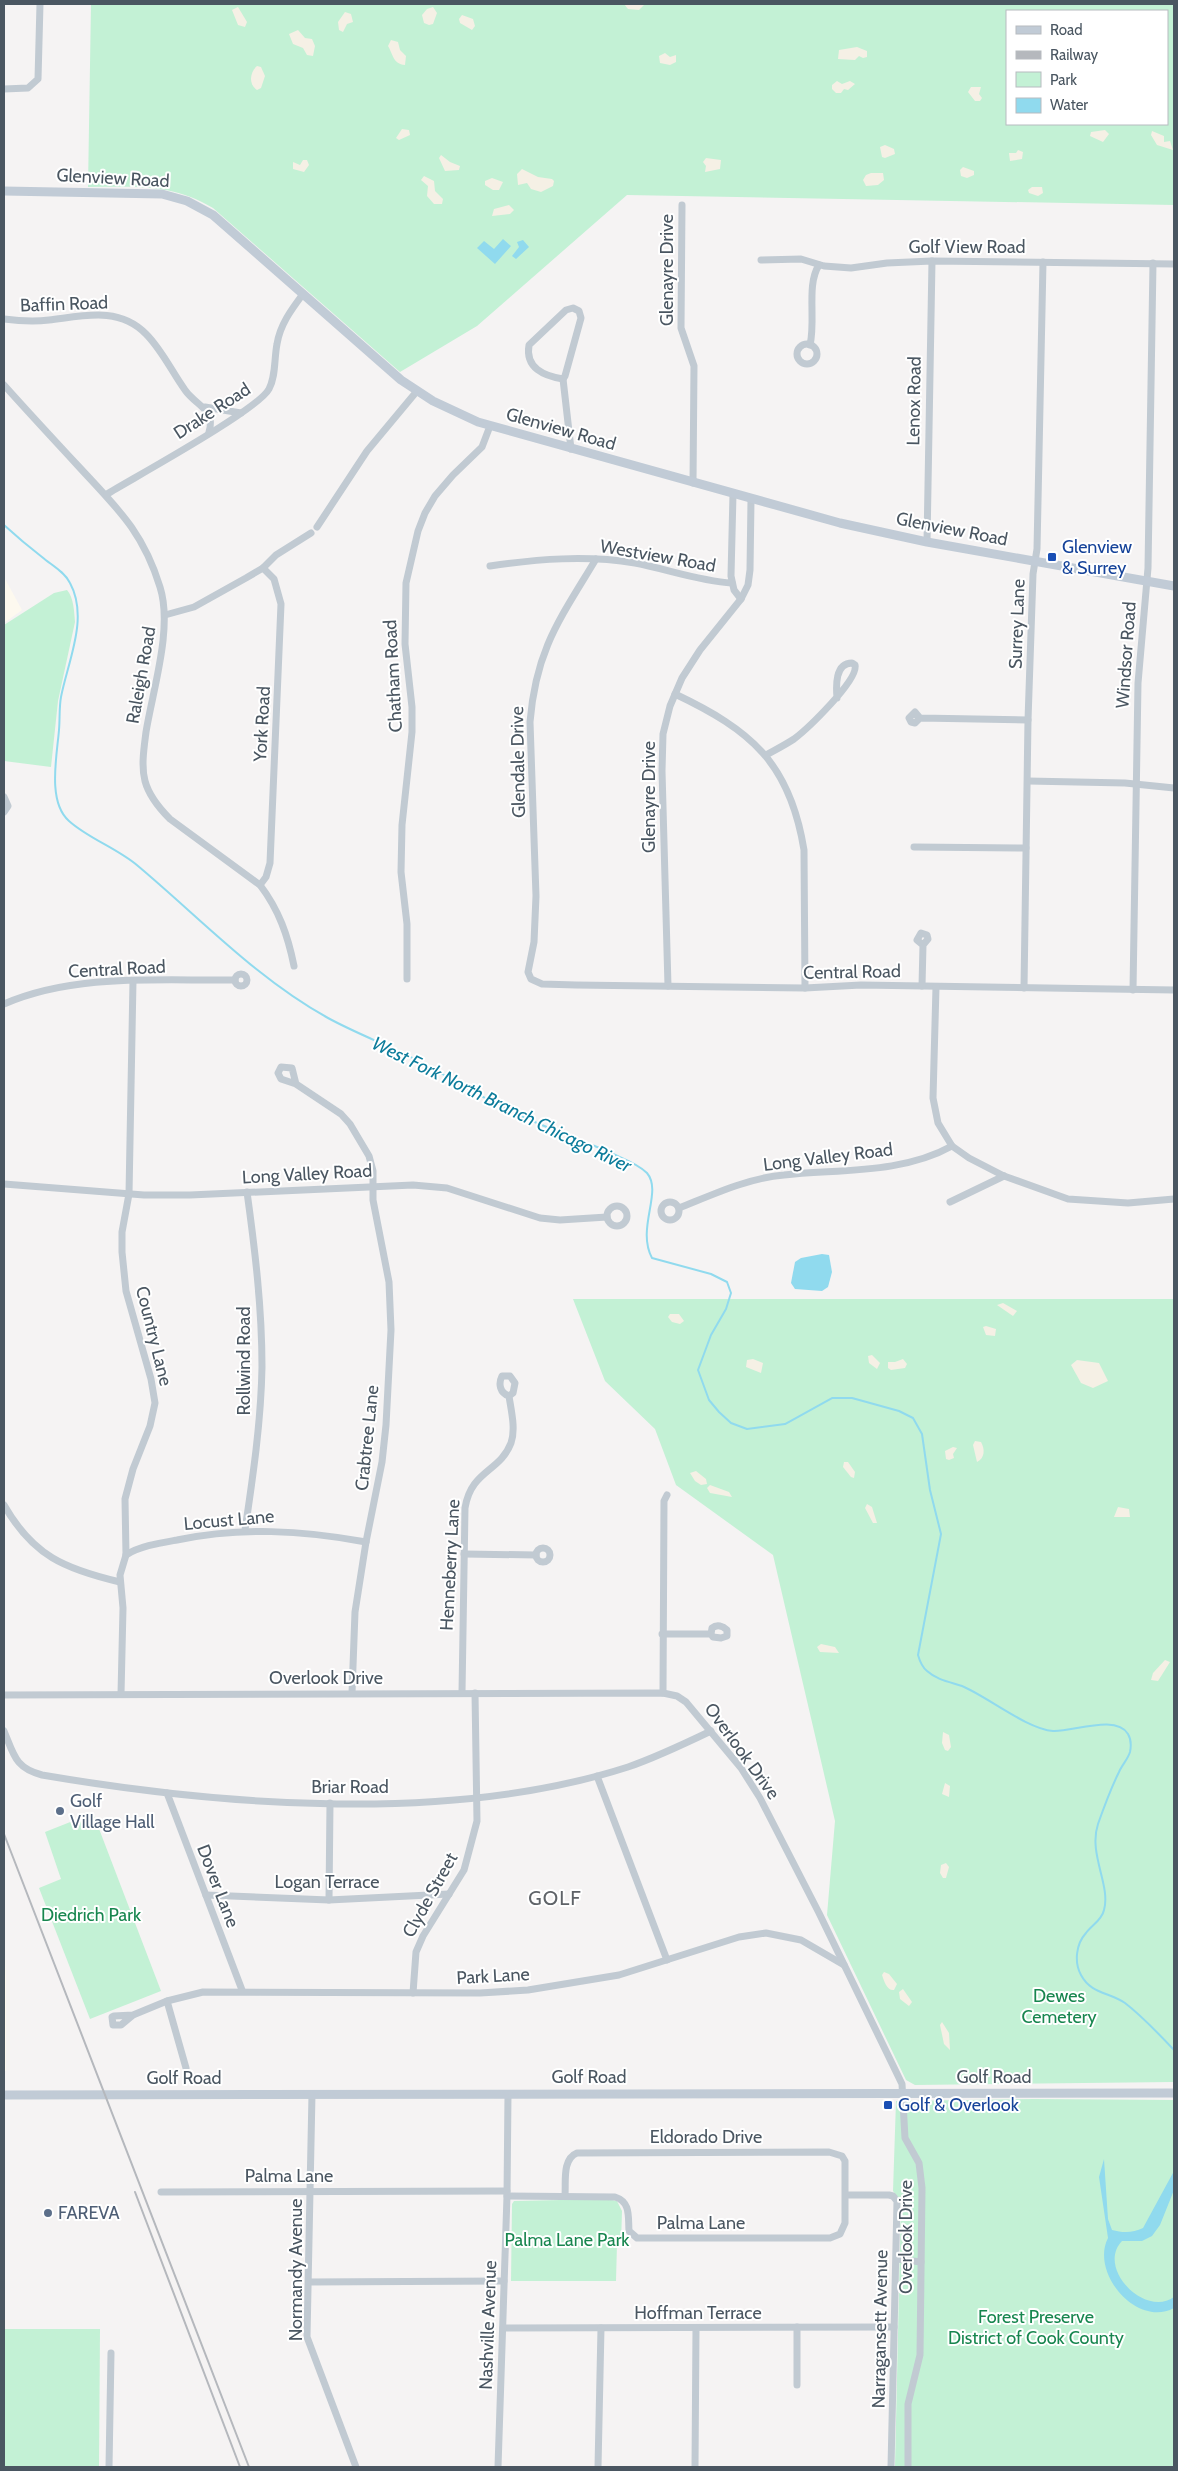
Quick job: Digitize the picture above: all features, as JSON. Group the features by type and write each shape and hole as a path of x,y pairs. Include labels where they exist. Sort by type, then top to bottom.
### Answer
{"main road":[{"name":"Glenview Road","path":"4,191 144,192 174,196 200,206 213,215 417,391 463,417 750,500 840,523 927,542 1174,586"},
{"name":"Golf Road","path":"4,2095 1174,2093"}],"street":[{"path":"4,89 28,88 38,79 40,4"},
{"name":"Glenayre Drive","path":"682,205 680,328 694,366 693,483"},
{"name":"Golf View Road","path":"761,260 801,259 831,268 858,268 887,263 932,261 1174,264"},
{"name":"Lenox Road","path":"927,542 932,261"},
{"name":"Surrey Lane","path":"1024,988 1028,720 1035,562 1043,262"},
{"name":"Windsor Road","path":"1133,990 1139,667 1147,582 1153,263"},
{"path":"810,345 813,328 813,277 819,265"},
{"name":"Drake Road","path":"107,494 257,403 268,390 283,324 303,294"},
{"path":"563,379 542,374 537,370 532,363 528,350 529,345 534,339 566,310 574,308 580,311 581,318 563,379 571,449"},
{"name":"Baffin Road","path":"4,319 40,321 93,314 125,319 148,335 187,392 204,407"},
{"name":"Raleigh Road","path":"4,385 107,494 130,524 147,553 160,588 166,615 145,741 143,770 148,790 161,810 170,819 260,885 276,909 283,926 294,966"},
{"path":"317,527 367,451 417,391"},
{"path":"204,407 241,413"},
{"path":"204,407 210,414 209,432"},
{"name":"Chatham Road","path":"407,979 407,924 401,872 402,825 412,732 412,706 405,644 406,584 418,531 425,513 453,475 482,447 490,426"},
{"path":"733,494 732,583 741,599"},
{"name":"Glenayre Drive","path":"668,986 662,748 666,719 675,694 700,650 741,599 750,577 750,500"},
{"path":"166,615 194,607 263,568 276,555 311,533"},
{"name":"Westview Road","path":"490,566 552,559 596,559 636,564 732,583"},
{"name":"Glendale Drive","path":"531,979 528,972 534,942 536,896 530,722 534,688 552,630 596,559"},
{"name":"York Road","path":"260,885 266,877 270,863 281,604 274,579 263,568"},
{"path":"675,694 719,717 766,755 774,765 792,802 801,830 804,850 805,988"},
{"path":"766,755 797,737 837,698"},
{"path":"920,718 1028,720"},
{"path":"1028,781 1136,784 1174,788"},
{"path":"4,797 8,806 4,812"},
{"path":"914,846 1026,848"},
{"path":"922,986 923,944"},
{"name":"Central Road","path":"531,979 542,984 805,988 861,985 1174,990"},
{"name":"Central Road","path":"4,1004 67,986 104,981 235,980"},
{"name":"Country Lane","path":"121,1694 123,1608 120,1582 126,1555 124,1499 132,1469 150,1426 155,1403 126,1291 123,1270 122,1232 129,1194 133,981"},
{"path":"936,987 934,1098 938,1122 952,1146 975,1162 1004,1176 1068,1199 1128,1203 1174,1199"},
{"name":"Crabtree Lane","path":"296,1084 341,1114 350,1124 373,1165 372,1185 389,1282 391,1330 389,1398 382,1462 366,1542 355,1612 352,1694"},
{"name":"Long Valley Road","path":"679,1208 766,1178 893,1166 924,1158 952,1146"},
{"path":"950,1202 1004,1176"},
{"name":"Long Valley Road","path":"4,1184 129,1194 190,1195 372,1185 413,1185 447,1188 548,1220 607,1217"},
{"name":"Rollwind Road","path":"245,1530 259,1423 262,1367 258,1278 247,1192"},
{"name":"Henneberry Lane","path":"462,1693 465,1508 469,1491 478,1478 506,1452 511,1444 513,1426 509,1396"},
{"path":"663,1694 663,1510 667,1495"},
{"path":"4,1505 19,1530 47,1556 88,1574 120,1582"},
{"name":"Locust Lane","path":"126,1555 132,1551 202,1534 245,1530 299,1532 366,1542"},
{"path":"464,1554 536,1555"},
{"path":"662,1634 711,1634"},
{"name":"Overlook Drive","path":"4,1695 475,1693 663,1694 682,1698 693,1708 711,1731 760,1798 902,2084 904,2138 919,2162 922,2174 920,2355 908,2404 908,2467"},
{"name":"Clyde Street","path":"413,1993 416,1952 423,1936 460,1878 471,1851 477,1821 475,1693"},
{"name":"Briar Road","path":"4,1731 18,1764 32,1772 84,1782 167,1793 330,1803 423,1802 540,1788 597,1776 662,1754 711,1731"},
{"path":"597,1776 667,1960"},
{"name":"Dover Lane","path":"167,1793 242,1990"},
{"path":"329,1900 330,1803"},
{"name":"Logan Terrace","path":"206,1895 329,1900 449,1894"},
{"name":"Park Lane","path":"132,2015 190,1993 242,1990 480,1993 558,1987 618,1974 739,1937 766,1933 801,1940 844,1965"},
{"path":"167,2001 186,2068"},
{"name":"Normandy Avenue","path":"312,2094 307,2328 309,2346 356,2467"},
{"name":"Nashville Avenue","path":"498,2467 507,2193 508,2094"},
{"name":"Eldorado Drive","path":"565,2195 567,2164 573,2155 577,2153 829,2152 842,2156 844,2161 846,2195"},
{"name":"Palma Lane","path":"161,2192 311,2190 608,2195 621,2199 628,2210 630,2233 637,2238 836,2237 844,2229 846,2195"},
{"name":"Narragansett Avenue","path":"846,2195 889,2195 895,2198 898,2206 891,2467"},
{"path":"896,2259 922,2262"},
{"path":"309,2282 504,2281"},
{"path":"797,2327 798,2385"},
{"name":"Hoffman Terrace","path":"503,2328 894,2327"},
{"path":"598,2467 601,2328"},
{"path":"695,2467 696,2328"},
{"path":"109,2467 111,2353"}],"shaded area":[{"path":"4,577 22,610 4,623"},
{"path":"4,1933 6,1977 6,2071 4,2071"}],"green space":[{"path":"91,4 1174,4 1174,205 627,195 477,326 400,372 213,208 183,194 168,190 137,187 88,187"},
{"path":"67,590 72,601 75,622 58,701 51,767 4,761 4,625 54,593"},
{"name":"Dewes Cemetery","path":"573,1299 1174,1299 1174,2082 915,2085 906,2080 827,1915 835,1821 773,1555 676,1485 655,1429 605,1381"},
{"name":"Diedrich Park","path":"93,1813 161,1991 90,2019 39,1888 61,1879 45,1832"},
{"name":"Forest Preserve District of Cook County","path":"1034,2099 1174,2100 1174,2467 895,2467 901,2201 893,2191 896,2101"},
{"name":"Palma Lane Park","path":"607,2199 617,2201 622,2211 621,2244 617,2244 616,2281 511,2281 512,2204 514,2201"},
{"path":"4,2329 100,2329 99,2467 4,2467"}],"sand":[{"path":"624,4 645,4 639,10 628,9"},
{"path":"238,7 247,22 245,27 238,25 232,10"},
{"path":"433,7 437,13 433,24 429,25 424,23 422,15 427,9"},
{"path":"345,12 351,14 353,22 347,24 343,32 339,30 338,22"},
{"path":"462,15 473,19 475,26 472,30 460,23 459,19"},
{"path":"298,30 305,38 312,39 315,46 313,56 307,55 303,48 293,44 289,34"},
{"path":"391,40 398,42 400,50 406,56 405,65 398,63 394,58 388,46"},
{"path":"857,47 867,51 867,57 859,56 855,60 838,59 839,50"},
{"path":"665,53 670,57 676,55 676,62 670,65 660,63 659,56"},
{"path":"257,66 261,67 265,76 261,88 257,90 252,85 251,78"},
{"path":"837,81 842,84 850,81 855,84 848,90 844,89 841,93 836,93 832,89 832,85"},
{"path":"971,87 981,87 979,94 982,98 980,101 975,101 968,92"},
{"path":"402,129 409,130 410,135 399,140 396,138"},
{"path":"1105,130 1109,134 1103,142 1090,136 1091,132"},
{"path":"1152,131 1164,136 1164,142 1170,141 1173,150 1157,145 1151,135"},
{"path":"885,145 894,149 895,154 885,158 882,157 880,147"},
{"path":"1018,150 1023,152 1022,159 1010,161 1009,153 1016,153"},
{"path":"441,155 450,162 460,166 459,170 445,171 439,158"},
{"path":"706,158 721,160 720,169 705,172 706,166 703,162"},
{"path":"303,160 307,160 309,165 304,172 293,169 293,162 300,165"},
{"path":"963,167 974,171 974,175 967,178 961,176 960,170"},
{"path":"522,169 538,177 552,179 554,181 553,186 541,192 531,189 527,183 518,185 517,174"},
{"path":"883,173 884,180 878,185 866,186 863,180 866,175"},
{"path":"424,176 434,181 435,191 443,199 442,204 434,204 427,196 428,186 421,180"},
{"path":"492,178 503,182 499,190 493,190 485,185 485,181"},
{"path":"1032,187 1042,187 1043,193 1038,196 1029,193 1028,190"},
{"path":"509,205 514,210 510,214 492,216 494,209"},
{"path":"1003,1303 1017,1311 1013,1316 997,1305"},
{"path":"670,1314 679,1314 684,1321 680,1324 672,1322 668,1317"},
{"path":"983,1327 996,1329 995,1336 986,1335"},
{"path":"872,1355 880,1363 877,1369 869,1363 868,1356"},
{"path":"753,1359 763,1363 761,1373 746,1367 747,1360"},
{"path":"903,1359 907,1364 905,1368 891,1370 888,1368 888,1362"},
{"path":"1077,1360 1099,1363 1108,1381 1093,1388 1081,1383 1071,1365"},
{"path":"975,1441 981,1442 984,1450 982,1458 977,1462 973,1445"},
{"path":"953,1447 957,1448 953,1454 954,1458 946,1459 945,1451"},
{"path":"844,1462 848,1462 855,1472 854,1478 843,1467"},
{"path":"696,1471 706,1479 707,1484 701,1485 695,1481 690,1473"},
{"path":"710,1485 729,1492 732,1497 710,1493 707,1488"},
{"path":"867,1504 872,1507 877,1523 873,1523 865,1508"},
{"path":"1118,1507 1129,1509 1130,1517 1114,1517"},
{"path":"821,1644 835,1647 839,1653 820,1652 817,1647"},
{"path":"1165,1660 1170,1662 1158,1681 1151,1680 1153,1673"},
{"path":"943,1732 949,1735 951,1747 948,1751 945,1750 942,1743"},
{"path":"945,1783 950,1786 949,1797 942,1794"},
{"path":"946,1863 949,1867 946,1878 943,1878 940,1873 941,1865"},
{"path":"884,1972 889,1974 897,1984 894,1990 889,1989 886,1985 882,1975"},
{"path":"903,1989 912,2002 909,2006 900,1999 899,1992"},
{"path":"942,2022 949,2033 950,2050 944,2044 940,2025"}],"water":[{"path":"503,239 511,246 495,264 477,248 484,241 494,249"},
{"path":"523,240 529,247 516,259 512,256 519,247 517,242"},
{"path":"822,1254 829,1255 832,1272 828,1287 822,1291 795,1289 791,1283 795,1262 801,1258"},
{"path":"1104,2159 1108,2219 1112,2230 1116,2231 1132,2232 1143,2228 1174,2171 1174,2190 1160,2225 1152,2236 1142,2241 1122,2241 1116,2252 1115,2264 1119,2276 1127,2287 1138,2296 1150,2301 1162,2302 1174,2297 1174,2308 1160,2312 1146,2310 1132,2304 1120,2294 1111,2281 1106,2267 1104,2252 1108,2238 1099,2177"}],"waterway":[{"name":"West Fork North Branch Chicago River","path":"4,525 57,568 70,583 75,596 78,611 77,625 60,701 55,765 58,802 62,813 69,821 138,866 253,966 277,985 328,1018 416,1060 509,1111 626,1160 647,1173 651,1181 652,1190 647,1235 648,1247 652,1258 711,1274 727,1282 731,1293 726,1309 711,1335 698,1370 709,1400 731,1423 747,1429 785,1424 832,1398 852,1398 899,1411 913,1418 922,1434 930,1490 941,1534 918,1655 920,1662 935,1677 962,1686 1031,1725 1053,1731 1094,1725 1114,1725 1122,1728 1128,1734 1130,1738 1130,1752 1110,1791 1096,1835 1097,1858 1105,1890 1104,1910 1101,1917 1080,1942 1077,1964 1081,1975 1090,1986 1125,2003 1144,2019 1174,2050"}],"railway":[{"path":"4,1834 249,2467"},
{"path":"135,2192 240,2467"}],"place":[{"name":"Glenview & Surrey","path":"1052,557"},
{"name":"Golf Village Hall","path":"60,1811"},
{"name":"Golf & Overlook","path":"888,2105"},
{"name":"FAREVA","path":"48,2213"}],"district":[{"name":"GOLF","path":"555,1898"}]}
